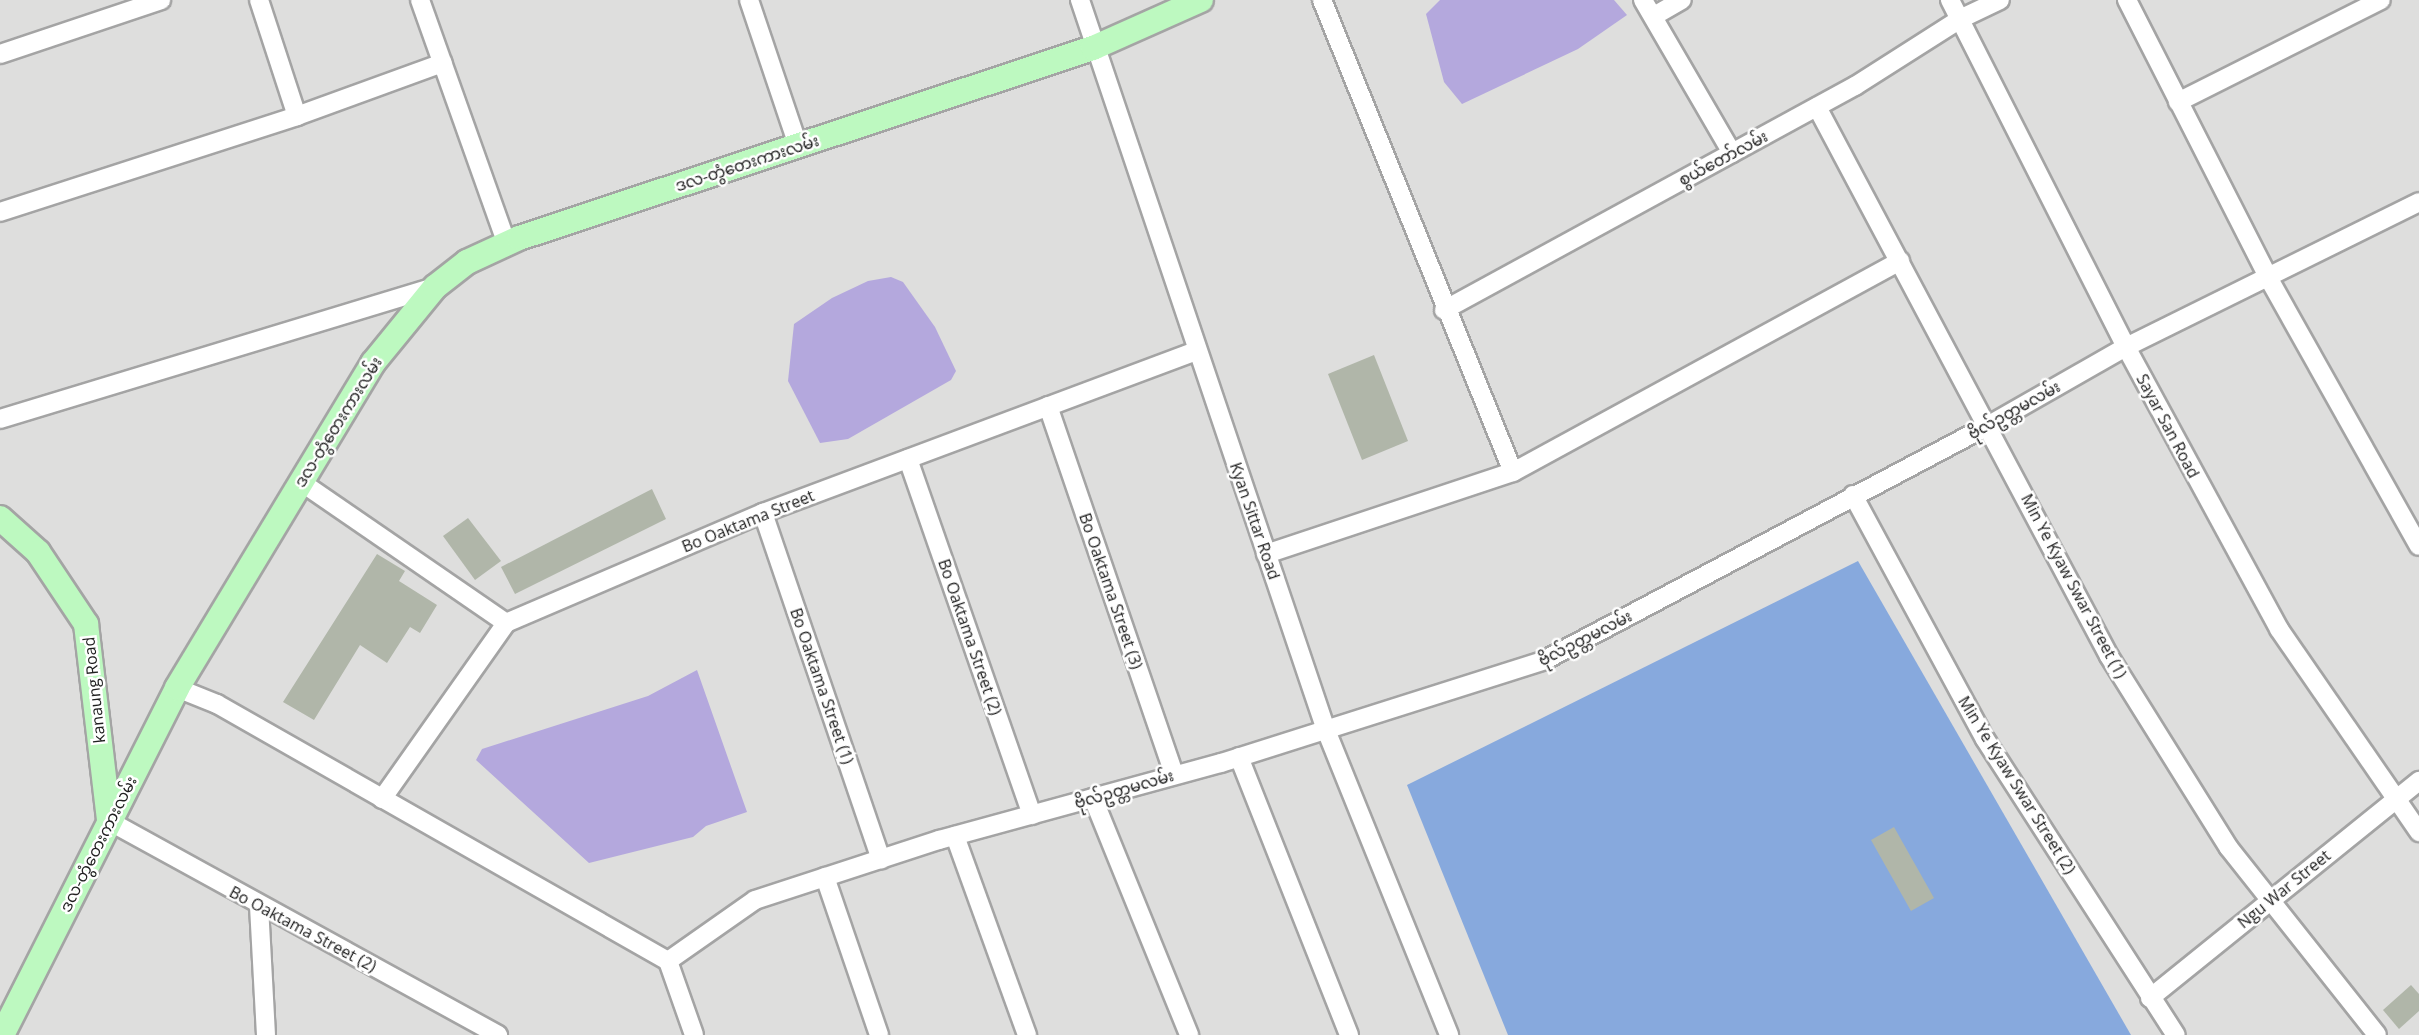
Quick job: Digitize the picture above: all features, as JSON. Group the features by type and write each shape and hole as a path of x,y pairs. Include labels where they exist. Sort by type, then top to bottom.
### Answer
{"main road":[{"name":"ဒလ-တွံတေးကားလမ်း","path":"2,1035 177,688 373,363 435,287 467,262 507,244 1093,48 1201,0"},
{"name":"kanaung Road","path":"0,518 38,552 86,624 109,821"}],"street":[{"path":"0,54 161,0"},
{"path":"259,0 297,116"},
{"path":"420,0 507,244"},
{"path":"749,0 798,146"},
{"name":"Kyan Sittar Road","path":"1080,0 1093,48 1326,730 1449,1035"},
{"path":"1322,0 1444,310 1513,472"},
{"path":"1642,0 1654,16 1732,153"},
{"path":"1654,16 1682,0"},
{"name":"Sayar San Road","path":"1950,0 2126,347 2279,629 2419,832"},
{"name":"စွယ်တော်လမ်း","path":"1444,310 1817,107 1960,19 2000,0"},
{"path":"2127,0 2269,279 2419,546"},
{"path":"2178,102 2380,0"},
{"path":"0,212 297,116 443,63"},
{"name":"Min Ye Kyaw Swar Street (1)","path":"1817,107 1989,425 2109,656 2229,848 2377,1035"},
{"name":"ဗိုလ်ဥတ္တမလမ်း","path":"668,962 754,900 955,836 1239,757 1545,660 1989,425 2126,347 2269,279 2419,202"},
{"path":"1266,554 1513,472 1900,261"},
{"path":"0,419 435,287"},
{"name":"Bo Oaktama Street","path":"506,623 763,513 1196,351"},
{"name":"Bo Oaktama Street (3)","path":"1048,406 1174,776"},
{"name":"Bo Oaktama Street (2)","path":"908,459 1032,815"},
{"path":"301,482 506,623 381,799"},
{"name":"Min Ye Kyaw Swar Street (2)","path":"1853,495 1985,739 2176,1035"},
{"name":"Bo Oaktama Street (1)","path":"763,513 881,859"},
{"path":"177,688 217,704 668,962 694,1035"},
{"path":"1239,757 1349,1035"},
{"name":"Ngu War Street","path":"2151,998 2419,781"},
{"path":"1093,798 1189,1035"},
{"name":"Bo Oaktama Street (2)","path":"109,821 259,906 498,1035"},
{"path":"955,836 1027,1035"},
{"path":"825,878 879,1035"},
{"path":"259,906 266,1035"}],"shaded area":[{"path":"0,0 2419,0 2419,1035 0,1035"},
{"path":"1440,0 1614,0 1627,15 1578,49 1462,104 1444,82 1426,14"},
{"path":"891,277 903,282 935,327 956,371 951,380 848,439 820,443 788,381 794,324 832,298 868,281"},
{"path":"1858,561 2131,1035 1508,1035 1407,785"},
{"path":"697,670 747,812 706,826 693,837 589,863 476,760 482,749 648,696"}],"building":[{"path":"1374,355 1408,441 1362,460 1328,374"},
{"path":"652,489 666,519 515,594 501,567"},
{"path":"468,518 501,561 475,580 443,536"},
{"path":"377,554 405,571 399,581 437,605 420,633 410,627 387,663 360,645 314,720 283,702"},
{"path":"1894,827 1934,898 1911,911 1871,840"},
{"path":"2411,985 2419,994 2419,1011 2399,1029 2383,1010"}]}
